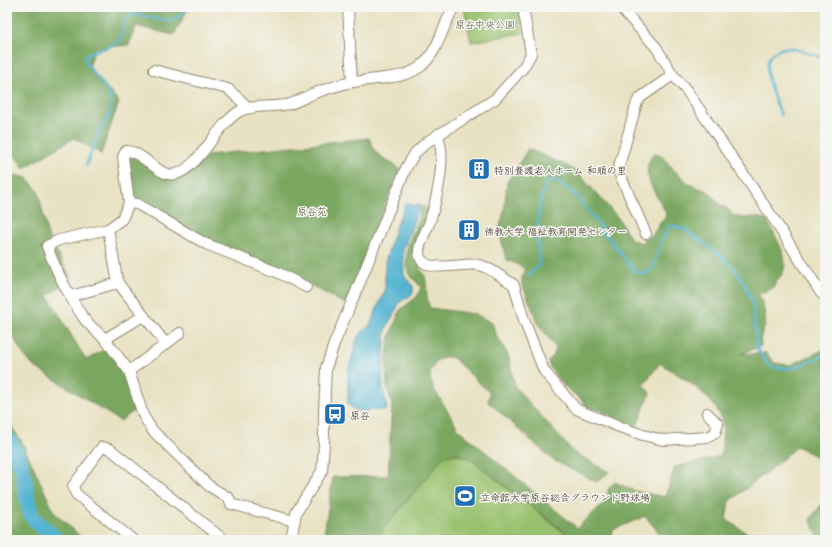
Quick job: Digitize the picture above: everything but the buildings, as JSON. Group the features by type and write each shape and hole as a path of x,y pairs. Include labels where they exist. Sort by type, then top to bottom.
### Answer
{"street":[{"path":"348,7 352,82"},
{"path":"294,522 231,504 229,498 209,486 152,430 143,415 129,371 105,339 86,321 51,258 47,246 59,240 108,229 122,219 129,203 123,157 126,151 132,151 139,154 160,170 171,175 176,174 187,168 199,156 230,118 248,108 270,107 291,103 313,93 352,82 402,76 420,67 431,56 454,7"},
{"path":"291,540 296,513 322,471 326,368 334,344 406,168 418,150 438,134 496,99 523,68 531,54 523,7"},
{"path":"620,7 656,47 673,75 686,91 821,293 825,296"},
{"path":"154,70 228,89 248,108"},
{"path":"646,234 618,170 637,102 641,97 673,75"},
{"path":"438,134 441,148 440,176 430,222 420,245 419,254 421,260 425,264 434,266 479,265 514,285 524,320 544,371 576,409 617,426 662,440 708,437 715,434 718,424 707,413"},
{"path":"129,203 137,204 206,244 279,273 306,287"},
{"path":"108,229 118,282 166,344"},
{"path":"71,296 118,282"},
{"path":"105,339 143,316"},
{"path":"129,371 180,333"},
{"path":"133,540 76,494 73,486 102,447 110,449 224,540"}],"green space":[{"path":"7,7 189,7 174,35 136,26 129,45 95,48 89,67 119,102 101,154 74,138 24,168 7,145"},
{"name":"原谷中央公園","path":"464,7 518,7 523,33 471,42"},
{"name":"原谷苑","path":"369,138 376,153 400,169 360,271 345,304 281,269 204,238 133,198 129,157 132,155 164,177 175,180 183,177 208,155"},
{"path":"528,149 568,166 580,175 618,218 631,239 641,243 654,233 661,222 665,219 666,213 650,183 648,175 650,160 655,153 660,154 689,184 709,192 717,202 729,210 733,216 766,219 784,255 785,267 782,275 777,280 773,288 759,294 765,317 765,325 761,336 761,346 741,354 766,353 774,363 790,365 825,349 825,462 797,446 776,465 729,502 726,519 757,540 711,540 706,536 702,540 665,540 645,516 613,530 611,540 562,540 567,534 469,458 456,454 444,456 375,540 323,540 333,477 388,476 392,404 387,386 386,362 390,336 400,310 417,297 421,287 411,276 406,267 407,250 410,239 420,218 419,207 416,204 430,209 419,262 420,270 425,276 427,299 430,308 475,314 492,323 497,337 508,354 515,387 573,452 609,472 597,482 553,460 488,402 490,393 452,357 438,359 430,372 430,379 434,389 459,430 577,528 608,499 608,489 615,482 635,491 665,497 675,467 721,456 723,426 719,413 713,404 697,388 660,363 643,385 650,393 637,426 585,405 583,401 564,386 549,366 548,361 554,355 556,348 539,325 522,284 522,276 525,270 506,259 499,230 504,212 507,182"},
{"path":"7,173 27,178 38,191 48,236 71,279 48,296 86,360 109,347 125,371 138,408 120,421 32,365 20,350 7,323"},
{"path":"7,420 22,442 54,512 84,540 7,540"},
{"name":"立命館大学原谷総合グラウンド野球場","path":"456,454 469,458 567,535 562,540 375,540 444,456"},
{"path":"825,500 825,540 820,540 810,519"}],"water":[{"path":"406,203 419,207 403,250 404,275 413,286 413,294 400,302 386,329 382,381 387,410 357,411 348,405 348,371 358,336 370,325 385,290 385,262 396,225"}],"waterway":[{"path":"86,166 100,130 111,112 111,103 109,93 86,63 85,57 92,52 112,46 116,43 121,36 124,23 128,16 132,14 168,21 181,15 188,7"},
{"path":"781,115 767,72 770,57 777,51 791,48 825,59"},
{"path":"528,276 539,265 537,238 539,206 546,181 557,181 580,200 634,271 645,274 653,268 661,242 668,227 674,226 684,229 720,255 734,268 745,285 752,301 757,348 768,365 775,368 794,368 825,354"},
{"path":"7,438 22,467 32,516 37,523 56,540"}],"place":[{"name":"特別養護老人ホーム 和順の里","path":"479,169"},
{"name":"佛教大学 福祉教育開発センター","path":"469,230"},
{"name":"原谷","path":"335,414"},
{"name":"立命館大学原谷総合グラウンド野球場","path":"465,496"}]}
